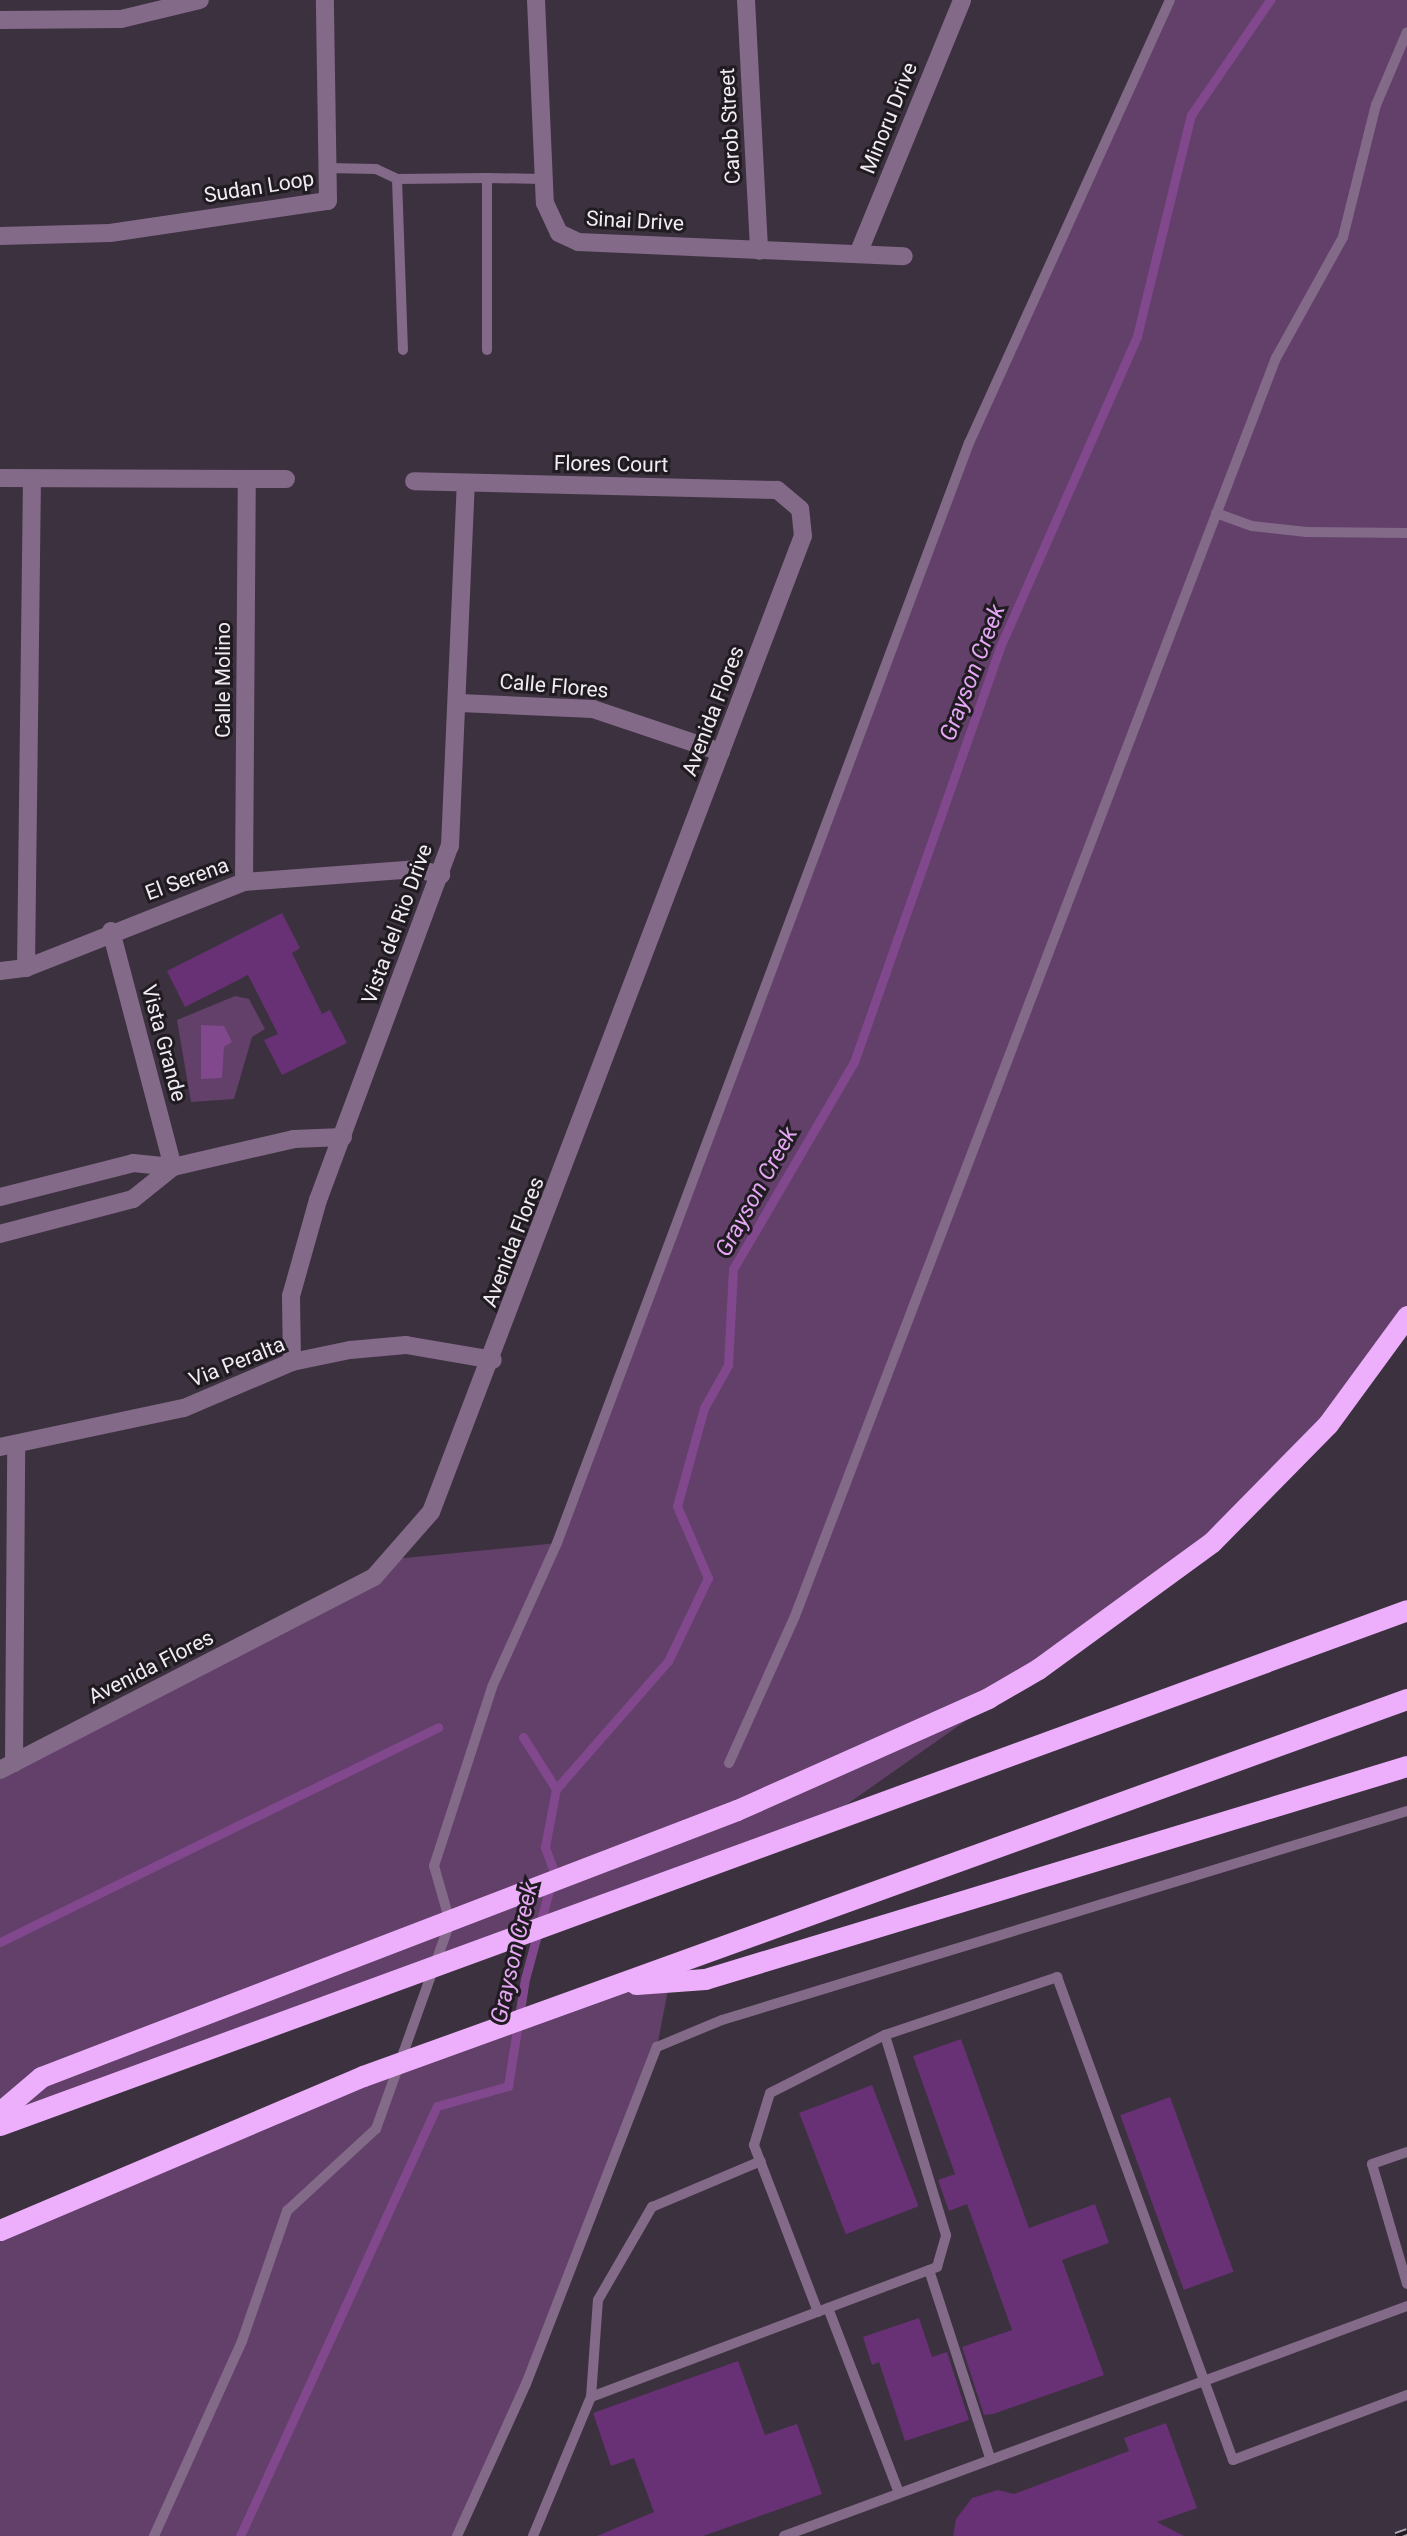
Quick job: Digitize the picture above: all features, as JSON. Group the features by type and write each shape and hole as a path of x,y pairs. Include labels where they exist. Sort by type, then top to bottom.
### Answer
{"highway":[{"path":"0,2112 41,2077 415,1936 737,1810 988,1698 1143,1596 1212,1542 1328,1424 1407,1316"},
{"path":"0,2125 720,1857 1407,1610"},
{"path":"0,2230 363,2076 1407,1699"},
{"path":"614,1985 719,1976 1407,1766"}],"street":[{"path":"0,20 121,19 200,0"},
{"name":"Sudan Loop","path":"0,236 110,233 328,201 325,0"},
{"name":"Sinai Drive","path":"536,0 544,179 551,220 578,242 904,256"},
{"name":"Carob Street","path":"746,0 759,251"},
{"name":"Minoru Drive","path":"858,254 962,0"},
{"path":"0,478 286,479"},
{"path":"26,968 32,479"},
{"name":"Calle Molino","path":"244,882 247,479"},
{"name":"Flores Court","path":"414,481 777,490 800,509"},
{"name":"Vista del Rio Drive","path":"292,1362 291,1296 343,1137 441,875 455,814 466,484"},
{"name":"Avenida Flores","path":"7,1767 373,1577 432,1512 493,1360 803,536 800,509"},
{"name":"Calle Flores","path":"460,703 593,709 721,752"},
{"name":"El Serena","path":"0,971 26,968 111,931 244,882 416,869 441,875"},
{"name":"Vista Grande","path":"111,931 173,1167"},
{"path":"0,1197 133,1163 173,1167 294,1139 343,1137"},
{"path":"0,1234 133,1199 173,1167"},
{"name":"Via Peralta","path":"8,1447 184,1408 292,1362 406,1345 493,1360"},
{"path":"7,1767 8,1447"}],"lane":[{"path":"154,2536 242,2342 287,2211 376,2129 450,1922 434,1867 492,1687 557,1543 969,443 1170,0"},
{"path":"729,1763 796,1616 1276,358 1343,237 1376,105 1407,32"},
{"path":"327,168 376,169 397,179 544,179"},
{"path":"487,178 487,350"},
{"path":"397,179 403,350"},
{"path":"1216,513 1252,526 1307,532 1407,533"},
{"path":"457,2536 526,2384 657,2047 722,2020 1407,1811"},
{"path":"899,2493 754,2145 770,2093 885,2035 1057,1977 1233,2460 1407,2395"},
{"path":"591,2398 937,2267 946,2235 885,2035"},
{"path":"1407,2152 1372,2164 1407,2284"},
{"path":"533,2536 591,2398 598,2300 652,2207 761,2161"},
{"path":"929,2270 990,2458"},
{"path":"784,2536 1203,2378 1407,2306"}],"shaded area":[{"path":"1170,0 1407,0 1407,1316 1328,1424 1143,1596 836,1812 0,2125 0,1770 394,1559 558,1543 969,443"},
{"path":"235,996 249,999 265,1029 252,1037 234,1099 191,1102 177,1020"},
{"path":"201,1025 224,1026 232,1042 224,1047 222,1078 201,1079"},
{"path":"673,1964 657,2047 526,2384 457,2536 0,2536 0,2228"}],"building":[{"path":"282,913 300,948 292,953 322,1014 330,1010 347,1043 282,1075 264,1040 278,1034 248,975 185,1007 167,971"},
{"path":"961,2039 1029,2228 1095,2204 1109,2243 1062,2260 1104,2375 984,2415 962,2347 1012,2330 967,2204 949,2211 938,2180 955,2174 913,2056"},
{"path":"872,2085 919,2206 846,2234 799,2113"},
{"path":"1170,2097 1234,2272 1184,2290 1120,2115"},
{"path":"919,2318 932,2357 947,2352 969,2420 905,2441 879,2362 872,2365 863,2337"},
{"path":"738,2361 765,2435 797,2424 822,2494 703,2536 597,2536 654,2512 634,2458 611,2466 593,2413"},
{"path":"1166,2423 1197,2508 1157,2522 1184,2536 953,2536 956,2519 972,2498 998,2490 1014,2494 1129,2451 1124,2438"}],"waterway":[{"name":"Grayson Creek","path":"240,2536 437,2106 508,2086 525,1979 554,1872 545,1847 556,1789 668,1661 708,1578 677,1506 704,1408 728,1365 733,1269 854,1062 1000,647 1137,336 1191,115 1270,0"},
{"path":"0,1942 438,1727"},
{"path":"523,1737 556,1789"}],"railway":[{"path":"1396,2536 1407,2532"}]}
